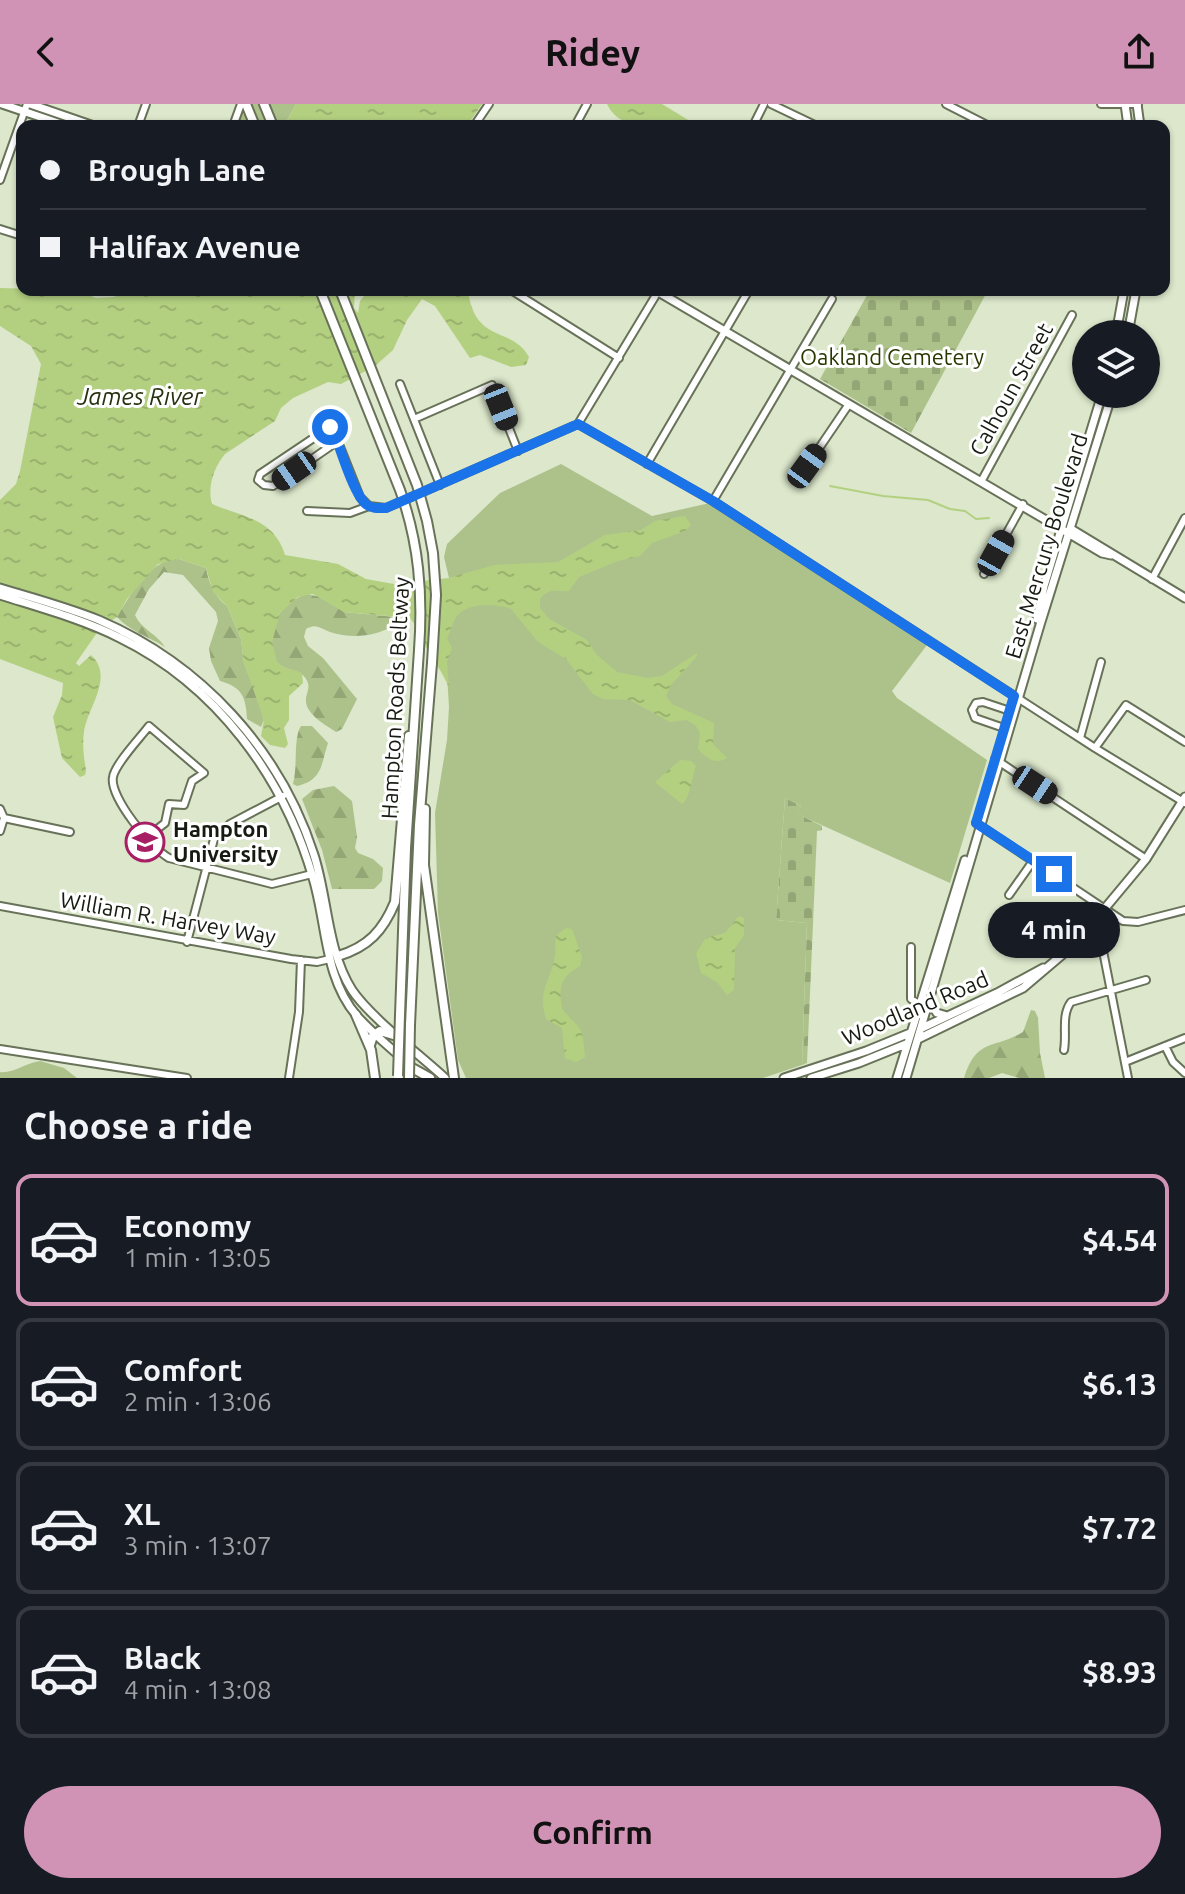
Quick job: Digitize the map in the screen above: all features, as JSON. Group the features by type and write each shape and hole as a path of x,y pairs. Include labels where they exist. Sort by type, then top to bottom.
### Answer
{"highway":[{"name":"Hampton Roads Beltway","path":"322,296 400,490 414,534 422,598 398,1077"},
{"name":"Hampton Roads Beltway","path":"342,296 417,485 433,553 436,595 423,761 409,1078"},
{"path":"334,958 355,951 373,939 387,921 395,902 407,747 415,712"},
{"path":"423,761 426,795 424,865 450,1076"},
{"path":"356,1015 371,1050"},
{"path":"375,1078 370,1042 375,1033 384,1030 400,1037"},
{"path":"414,1069 427,1078"}],"main road":[{"path":"2,104 27,107 70,120"},
{"path":"27,107 54,120"},
{"path":"666,296 1185,598"},
{"path":"1121,320 1129,296"},
{"path":"1129,320 1131,296"},
{"name":"East Mercury Boulevard","path":"997,760 1098,408"},
{"name":"East Mercury Boulevard","path":"906,1078 997,760 1108,408"},
{"path":"0,588 79,613 171,659 219,700 261,749 315,856 338,985 356,1015 414,1069"},
{"path":"0,595 121,634"},
{"path":"284,796 312,874 334,958 354,993 400,1037 450,1076"},
{"name":"Woodland Road","path":"811,1078 918,1039 1031,982 1090,926 1146,859 1184,801"},
{"name":"East Mercury Boulevard","path":"898,1075 978,825"},
{"name":"Woodland Road","path":"784,1078 866,1051 998,997"},
{"path":"929,1001 935,1012 947,1016"},
{"path":"881,1055 894,1060 898,1075"}],"street":[{"path":"771,104 804,120"},
{"path":"946,104 977,120"},
{"path":"1101,104 1138,104"},
{"path":"0,180 16,137"},
{"path":"521,296 619,358"},
{"path":"307,511 350,513 369,506 386,508 578,424 654,296"},
{"path":"647,464 745,296"},
{"path":"713,501 832,299"},
{"name":"Calhoun Street","path":"982,480 1072,315"},
{"path":"400,384 440,485"},
{"path":"414,419 492,385 518,451"},
{"path":"807,466 849,404"},
{"path":"578,424 713,501 1095,748 1184,801"},
{"path":"338,441 271,487 258,480 260,474 326,427 333,429 338,441 360,497 369,506"},
{"path":"984,574 1023,504"},
{"path":"1152,579 1185,518"},
{"path":"1080,738 1101,662"},
{"path":"1004,728 975,718 972,710 976,703 983,702 1010,711"},
{"path":"1095,748 1126,705 1185,742"},
{"path":"147,837 165,823 169,804 184,805 192,781 204,773 149,726 113,774 113,785 121,803 159,853 272,884 312,874"},
{"path":"997,760 1146,859"},
{"path":"187,942 205,868 218,832 284,796"},
{"path":"0,809 4,818 0,831"},
{"path":"4,818 70,832"},
{"path":"978,825 1120,919 1129,922 1185,910"},
{"path":"1009,895 1033,861"},
{"name":"William R. Harvey Way","path":"0,906 187,942 301,960 317,962 334,958"},
{"path":"1090,926 1101,940 1128,1078"},
{"path":"911,947 911,999 919,1004"},
{"path":"289,1078 299,1012 301,960"},
{"path":"1064,1050 1068,1005 1074,1000 1146,980"},
{"path":"1125,1062 1185,1038"},
{"path":"1165,1046 1173,1062 1185,1073"},
{"path":"0,1049 187,1078"}],"green space":[{"path":"240,104 296,104 287,120 234,120"},
{"name":"Oakland Cemetery","path":"867,296 985,296 911,433 820,379"},
{"path":"561,464 652,516 710,503 927,645 892,691 897,698 987,760 950,883 795,813 801,806 785,798 776,920 807,923 802,1065 763,1078 466,1078 458,1060 438,913 435,813 449,707 445,642 456,615 464,575 449,578 444,557 447,544 500,493"},
{"path":"170,559 206,568 213,589 227,606 241,639 244,663 264,720 261,727 247,719 244,699 238,690 220,681 209,648 218,621 216,612 183,575 164,572 149,589 135,615 165,647 133,630 117,617 146,576"},
{"path":"305,594 322,597 344,612 395,617 394,625 363,636 338,634 315,626 306,629 304,637 308,646 323,658 357,699 342,729 336,732 318,720 307,707 308,682 304,676 280,665 271,647 272,632 280,613"},
{"path":"301,726 312,726 328,743 316,775 297,786 293,784"},
{"path":"334,786 352,801 357,837 355,848 383,868 382,881 374,889 332,889 322,850 302,799 313,790"},
{"path":"785,798 801,806 796,813 822,826 822,830 817,831 807,1063 802,1065 807,923 776,920"},
{"path":"1031,1010 1038,1018 1045,1078 1019,1078 1002,1073 989,1078 964,1078 969,1065 981,1050 1023,1032"},
{"path":"40,1061 64,1068 77,1078 0,1078 0,1072"}],"water":[{"path":"296,104 482,104 471,120 287,120"},
{"path":"607,104 662,104 688,120 622,120"},
{"name":"James River","path":"0,288 16,288 16,296 96,298 355,296 354,308 358,313 364,296 469,296 478,319 521,347 529,357 526,365 511,367 480,355 470,358 435,306 422,299 407,320 393,350 375,366 341,384 328,382 293,398 281,408 275,421 225,454 212,478 212,504 265,526 280,543 285,555 338,564 366,579 394,584 449,578 494,565 558,562 605,535 641,530 655,521 685,516 691,525 685,531 652,543 640,556 618,561 579,577 569,591 547,593 540,599 540,608 549,619 587,640 597,655 617,672 648,678 662,676 697,653 666,696 672,704 714,723 713,744 727,758 715,761 701,752 698,749 700,733 687,720 670,722 630,700 603,699 593,694 566,659 538,642 511,609 480,605 459,613 447,638 452,648 447,662 449,688 409,618 344,612 313,594 298,597 280,613 272,642 277,662 302,673 303,683 289,696 289,720 284,728 288,744 285,748 270,745 261,736 264,720 244,663 241,639 227,606 213,592 206,568 179,559 158,564 127,599 117,617 101,627 76,663 79,666 91,655 100,673 98,693 84,732 86,770 85,775 80,777 62,758 53,717 62,695 63,683 0,659 0,500 16,484 20,471 41,364 31,346 0,326"},
{"path":"680,760 691,761 696,766 689,792 682,804 655,782"},
{"path":"739,916 744,918 744,935 735,948 734,990 727,995 717,982 701,973 696,953 706,938 725,933"},
{"path":"566,928 572,929 582,957 580,966 564,979 561,989 562,1009 580,1029 583,1039 585,1057 576,1062 565,1058 562,1028 546,1019 543,1000 555,956 556,936"}],"waterway":[{"path":"830,486 883,496 928,500 965,511 976,519 989,518"}],"place":[{"name":"Hampton University","path":"145,842"}],"route":[{"path":"330,427 360,497 374,508 386,508 578,424 713,501 1014,696 976,823 1054,874"}]}
